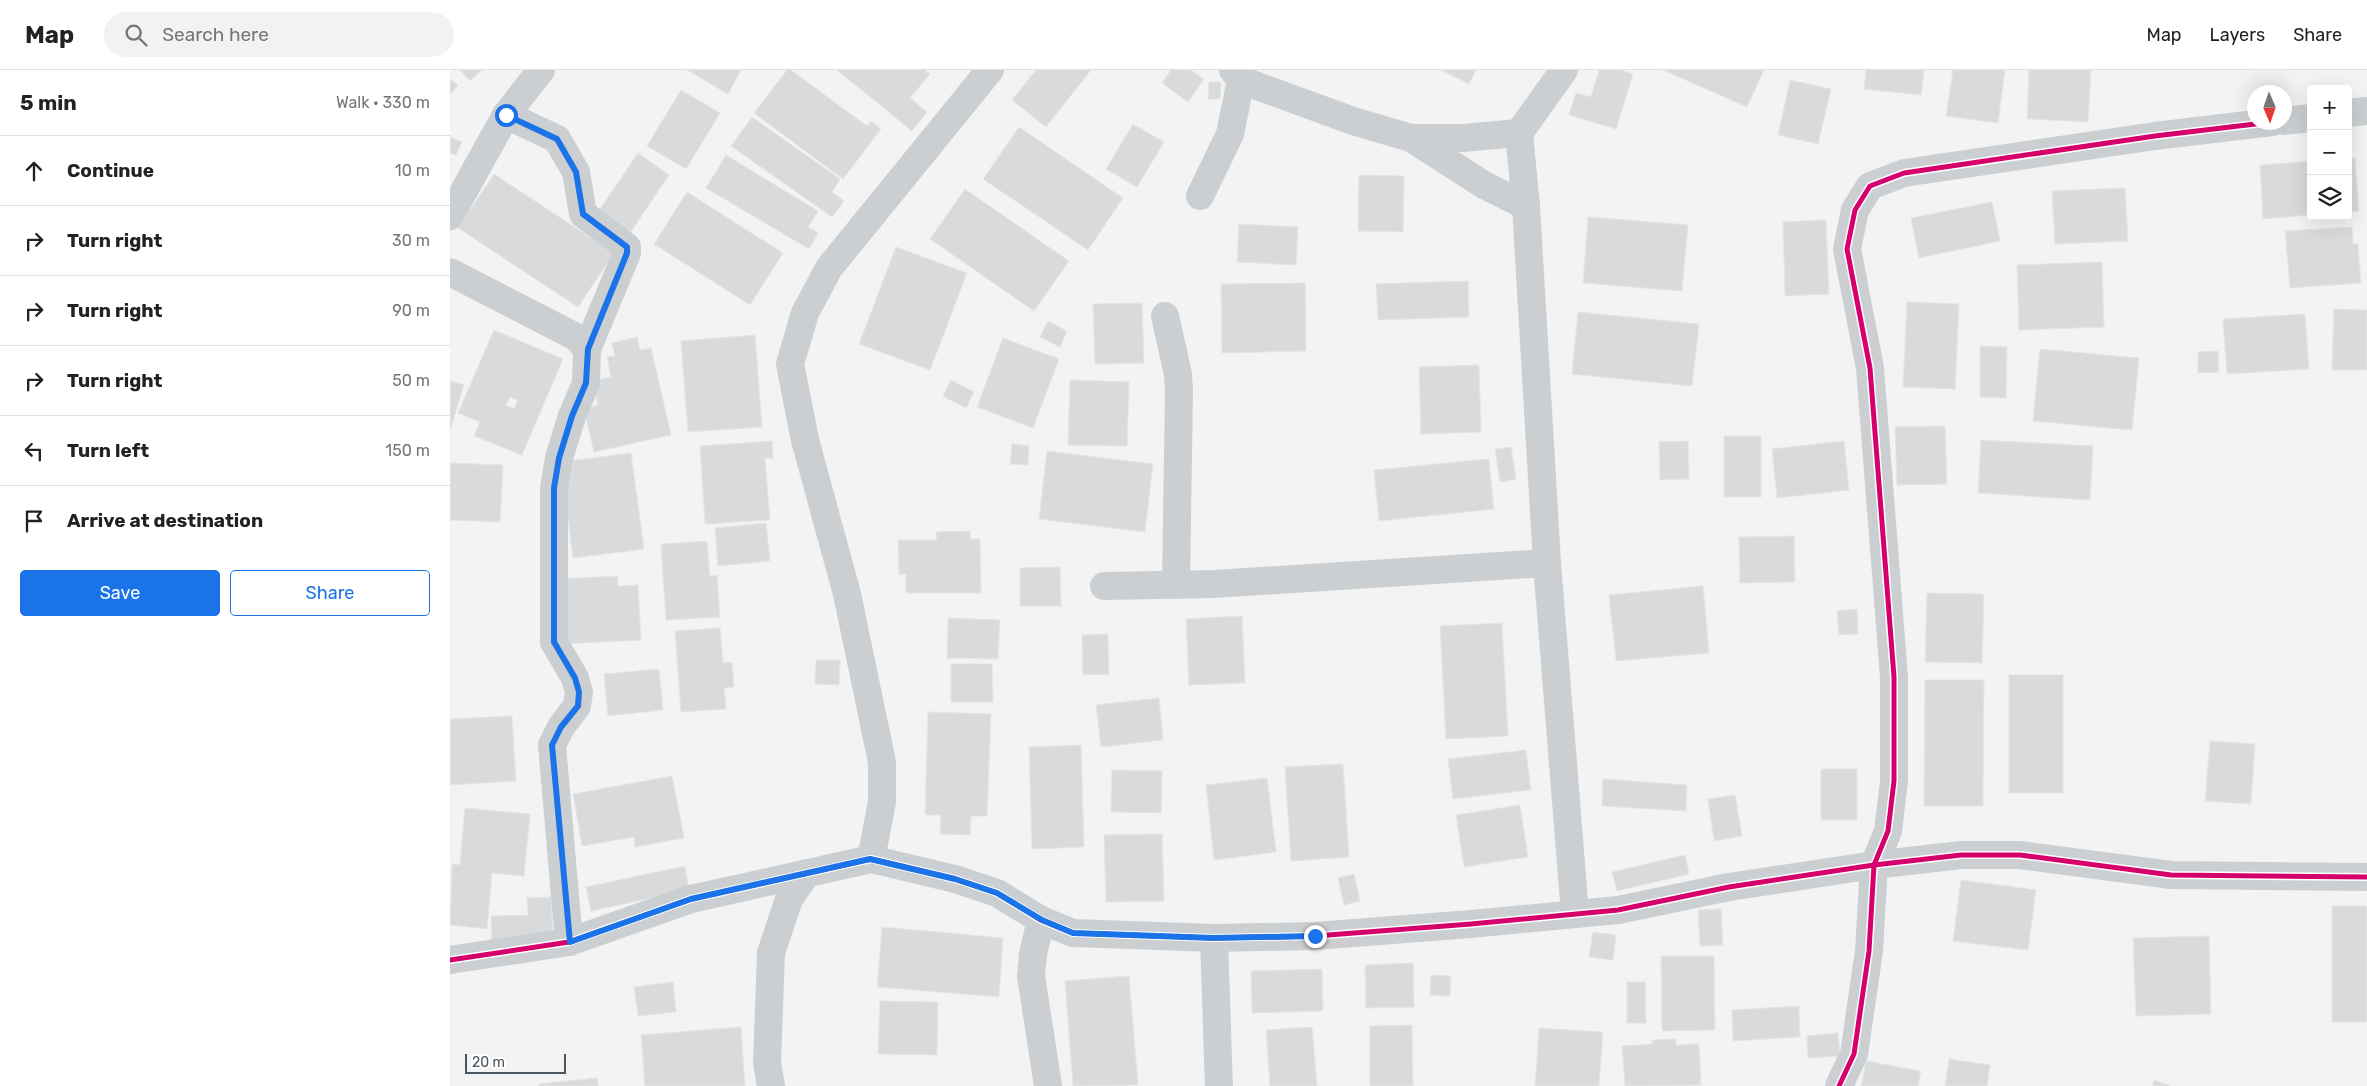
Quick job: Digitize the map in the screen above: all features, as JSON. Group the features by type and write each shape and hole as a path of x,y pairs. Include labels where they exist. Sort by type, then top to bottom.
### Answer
{"street":[{"path":"450,216 506,115 540,70"},
{"path":"870,859 882,802 882,762 847,594 805,440 790,364 806,313 829,268 990,70"},
{"path":"1564,70 1519,133 1526,206 1547,563 1575,914"},
{"path":"1200,196 1230,134 1237,75 1353,121 1411,138 1484,184 1526,206"},
{"path":"2352,113 2367,111"},
{"path":"506,115 557,139 576,172 583,214 627,247 627,253 588,349 586,383 572,416 559,458 554,488 554,642 575,678 579,692 578,706 561,727 552,745 570,942"},
{"path":"2292,120 2307,118"},
{"path":"1839,1086 1854,1054 1869,952 1874,865 1888,831 1893,789 1894,677 1870,368 1847,249 1854,210 1870,186 1904,173 2155,136 2247,125"},
{"path":"1411,138 1463,138 1519,133"},
{"path":"450,272 576,337 588,349"},
{"path":"1165,316 1178,374 1179,390 1176,585"},
{"path":"1104,586 1214,584 1547,563"},
{"path":"450,960 570,942 691,899 870,859 955,879 997,893 1042,920 1073,933 1214,938 1315,936 1618,910 1729,887 1874,865 1961,855 2020,855 2171,875 2367,877"},
{"path":"771,1086 767,1063 771,953 790,899 806,873"},
{"path":"1042,920 1033,954 1031,976 1048,1086"},
{"path":"1214,938 1219,1086"}],"building":[{"path":"460,70 482,70 470,81"},
{"path":"687,70 741,70 728,94"},
{"path":"787,70 791,70 867,126 871,121 881,129 843,179 754,113"},
{"path":"837,70 925,70 930,74 910,98 927,112 912,131"},
{"path":"1036,70 1091,70 1046,127 1012,100"},
{"path":"1171,70 1191,70 1204,79 1188,102 1162,83"},
{"path":"1441,70 1476,70 1469,84"},
{"path":"1599,70 1620,70 1633,74 1616,129 1569,115 1576,93 1591,97"},
{"path":"1663,70 1764,70 1747,107"},
{"path":"1866,70 1924,70 1921,95 1864,89"},
{"path":"1953,70 2005,70 1998,123 1946,116"},
{"path":"2029,70 2091,70 2088,122 2027,119"},
{"path":"450,79 458,85 450,95"},
{"path":"1790,80 1831,89 1818,144 1778,135"},
{"path":"1209,82 1221,82 1220,99 1208,99"},
{"path":"681,90 720,113 686,169 647,146"},
{"path":"752,117 840,179 832,192 844,201 832,217 731,146"},
{"path":"1133,124 1164,142 1137,187 1106,169"},
{"path":"1019,127 1123,198 1088,250 983,179"},
{"path":"450,137 462,142 456,155 450,153"},
{"path":"638,153 669,175 626,239 594,218"},
{"path":"726,155 818,211 808,227 818,233 809,249 706,188"},
{"path":"2352,158 2355,158 2359,211 2352,212"},
{"path":"2307,161 2307,215 2263,219 2260,165"},
{"path":"494,174 614,253 578,307 458,228"},
{"path":"1359,175 1404,176 1403,232 1358,231"},
{"path":"2125,188 2128,241 2055,244 2052,191"},
{"path":"965,189 1069,261 1034,311 930,239"},
{"path":"687,192 783,253 750,305 654,244"},
{"path":"1992,202 2000,241 1919,258 1911,218"},
{"path":"1588,217 1688,225 1682,291 1583,283"},
{"path":"1826,220 1829,294 1785,296 1783,222"},
{"path":"1239,224 1298,227 1296,265 1237,262"},
{"path":"2352,227 2353,244 2358,244 2361,283 2290,288 2285,231"},
{"path":"896,247 967,273 930,370 859,344"},
{"path":"2102,262 2104,327 2019,330 2017,265"},
{"path":"1468,281 1469,317 1378,320 1376,284"},
{"path":"1305,283 1306,351 1222,353 1221,284"},
{"path":"1907,302 1959,304 1955,389 1903,387"},
{"path":"1142,303 1144,363 1095,364 1093,304"},
{"path":"2334,309 2367,310 2367,370 2332,370"},
{"path":"1578,312 1699,324 1692,386 1572,374"},
{"path":"2305,314 2309,369 2227,374 2223,319"},
{"path":"1048,321 1067,331 1060,347 1040,337"},
{"path":"494,330 563,359 522,455 474,436 480,422 458,413","holes":["510,397 518,401 514,409 506,405"]},
{"path":"755,335 762,427 688,432 681,341"},
{"path":"637,337 640,350 651,348 671,435 594,452 584,409 598,405 592,381 611,377 607,357 615,356 612,343"},
{"path":"1003,338 1059,359 1033,428 977,407"},
{"path":"1980,346 2007,347 2006,398 1980,397"},
{"path":"2040,349 2139,358 2132,430 2033,421"},
{"path":"2218,351 2219,372 2198,373 2198,352"},
{"path":"1479,365 1481,432 1421,434 1419,367"},
{"path":"951,380 974,392 966,408 943,396"},
{"path":"1070,380 1129,382 1127,446 1068,445"},
{"path":"450,381 464,385 450,430"},
{"path":"1945,426 1947,484 1897,485 1895,427"},
{"path":"1724,436 1761,436 1761,497 1724,497"},
{"path":"1981,440 2093,446 2090,500 1978,493"},
{"path":"772,441 773,458 765,458 770,520 705,524 700,446"},
{"path":"1688,441 1689,479 1660,480 1659,442"},
{"path":"1844,441 1849,490 1777,498 1772,449"},
{"path":"1012,444 1029,446 1028,465 1010,464"},
{"path":"1511,447 1516,479 1500,482 1495,449"},
{"path":"1047,451 1153,464 1145,532 1039,519"},
{"path":"631,453 644,549 573,558 561,462"},
{"path":"1489,459 1494,509 1379,521 1374,470"},
{"path":"450,463 503,465 500,522 450,520"},
{"path":"766,523 770,561 718,566 715,528"},
{"path":"970,531 970,539 980,539 981,593 906,593 906,574 899,575 898,540 937,540 936,532"},
{"path":"1794,536 1795,582 1740,583 1739,537"},
{"path":"707,541 710,576 717,575 720,617 666,620 661,544"},
{"path":"1060,567 1061,606 1020,606 1020,568"},
{"path":"618,576 618,586 638,585 641,640 561,644 557,579"},
{"path":"1703,586 1709,653 1616,661 1609,595"},
{"path":"1927,593 1984,594 1982,663 1925,662"},
{"path":"1857,609 1858,634 1839,635 1837,611"},
{"path":"1242,616 1245,683 1189,685 1186,619"},
{"path":"948,618 1000,620 998,659 947,658"},
{"path":"1502,623 1508,736 1446,739 1440,626"},
{"path":"720,628 723,663 732,662 734,687 724,688 726,709 681,712 675,631"},
{"path":"1108,634 1109,674 1083,675 1082,635"},
{"path":"816,660 840,660 839,685 815,684"},
{"path":"951,664 992,664 993,702 951,702"},
{"path":"659,669 663,710 608,716 604,674"},
{"path":"2009,675 2063,675 2063,793 2009,793"},
{"path":"1925,680 1984,680 1983,806 1924,806"},
{"path":"1159,698 1163,740 1101,747 1096,705"},
{"path":"928,712 991,714 987,816 971,816 970,835 940,834 941,815 925,815"},
{"path":"512,716 516,781 450,785 450,719"},
{"path":"2210,741 2255,744 2251,804 2205,801"},
{"path":"1081,745 1084,847 1032,849 1029,747"},
{"path":"1526,750 1531,790 1453,799 1448,759"},
{"path":"1343,764 1349,857 1291,861 1285,767"},
{"path":"1821,769 1857,769 1857,820 1821,820"},
{"path":"1112,770 1162,771 1161,813 1111,812"},
{"path":"672,776 684,838 635,847 634,837 582,846 573,794"},
{"path":"1267,778 1276,852 1214,860 1206,785"},
{"path":"1603,779 1687,785 1686,811 1602,806"},
{"path":"1735,795 1742,836 1714,841 1708,799"},
{"path":"1520,805 1528,857 1464,867 1456,815"},
{"path":"465,808 530,814 524,876 492,873 487,929 450,925 452,864 460,865"},
{"path":"1162,834 1164,901 1106,902 1104,835"},
{"path":"1685,855 1689,874 1617,891 1612,872"},
{"path":"685,866 689,890 591,911 586,887"},
{"path":"1354,874 1360,901 1344,905 1338,878"},
{"path":"1961,880 2036,890 2028,950 1953,941"},
{"path":"551,897 553,940 492,942 491,916 528,915 527,898"},
{"path":"2332,906 2367,906 2367,1022 2332,1022"},
{"path":"1721,909 1723,945 1700,946 1698,910"},
{"path":"882,927 1003,938 999,997 877,987"},
{"path":"1593,932 1616,935 1613,960 1589,957"},
{"path":"2209,936 2211,1014 2136,1016 2133,938"},
{"path":"1661,956 1714,956 1715,1030 1662,1031"},
{"path":"1413,963 1414,1007 1366,1008 1365,965"},
{"path":"1322,969 1323,1011 1252,1013 1251,971"},
{"path":"1431,975 1451,976 1450,996 1430,995"},
{"path":"1129,976 1138,1085 1073,1086 1065,981"},
{"path":"673,982 676,1012 638,1016 634,987"},
{"path":"1627,982 1645,982 1646,1023 1627,1023"},
{"path":"880,1001 938,1002 937,1055 878,1054"},
{"path":"1799,1006 1800,1037 1733,1041 1732,1010"},
{"path":"1412,1025 1413,1086 1370,1086 1370,1026"},
{"path":"741,1027 745,1086 645,1086 641,1035"},
{"path":"1312,1027 1317,1086 1270,1086 1266,1030"},
{"path":"1539,1028 1603,1032 1599,1086 1535,1086"},
{"path":"1838,1033 1840,1056 1808,1058 1807,1036"},
{"path":"1676,1039 1676,1045 1699,1044 1701,1085 1625,1086 1622,1046 1653,1044 1652,1040"},
{"path":"1949,1059 1990,1065 1987,1086 1945,1086"},
{"path":"1866,1061 1921,1071 1918,1086 1861,1086"},
{"path":"597,1078 598,1086 539,1086 539,1084"},
{"path":"2154,1080 2171,1086 2152,1086"}],"cycle path":[{"path":"1839,1086 1854,1054 1869,951 1874,865 1888,831 1894,781 1894,677 1870,368 1847,249 1855,210 1870,186 1904,173 2155,136 2247,125"},
{"path":"450,960 569,942 691,899 871,859 955,879 997,893 1041,920 1073,933 1214,938 1315,936 1618,910 1729,887 1874,865 1961,855 2020,855 2171,875 2367,877"}],"route":[{"path":"506,115 557,139 576,172 583,214 627,247 627,253 588,349 586,383 572,416 559,458 554,488 554,642 575,678 579,692 578,706 561,727 552,745 570,942 691,899 870,859 955,879 997,893 1042,920 1073,933 1214,938 1315,936"}]}
